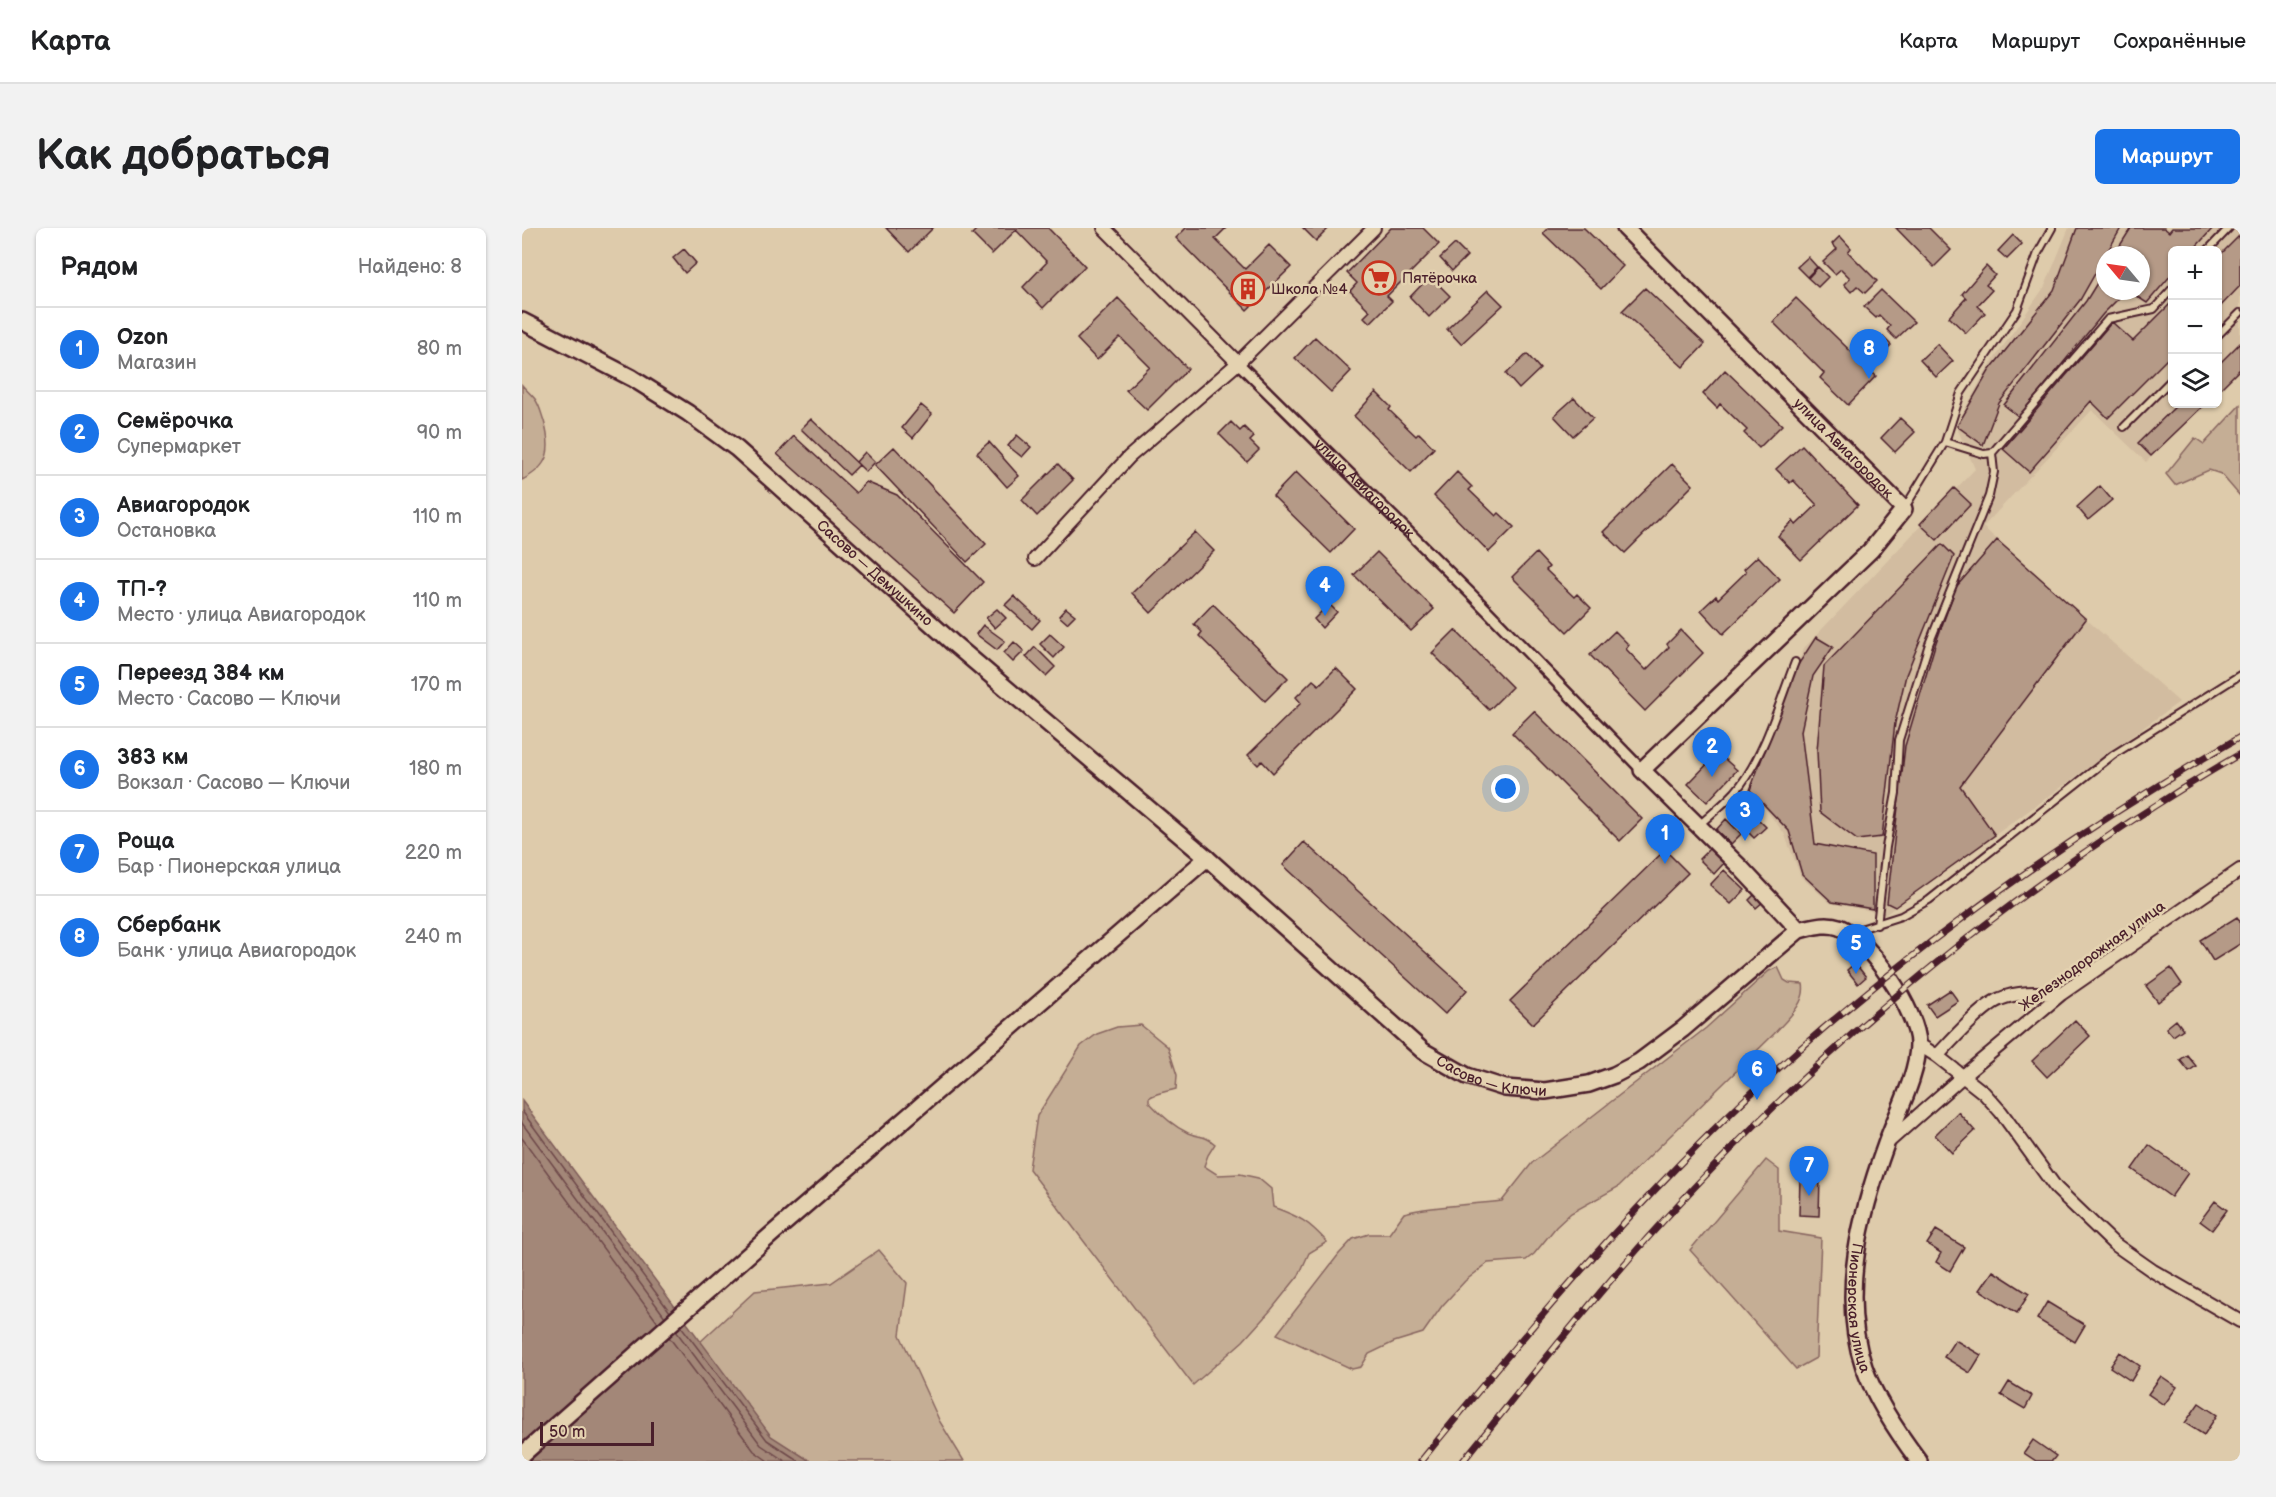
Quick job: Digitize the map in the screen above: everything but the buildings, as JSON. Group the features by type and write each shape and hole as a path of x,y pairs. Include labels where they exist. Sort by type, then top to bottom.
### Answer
{"street":[{"path":"1104,228 1238,363"},
{"path":"1035,559 1129,457 1238,363 1374,228"},
{"name":"улица Авиагородок","path":"1625,228 1904,509 1884,537 1871,550 1642,770"},
{"name":"Сасово — Демушкино","path":"522,321 632,378 688,413 737,449 954,644 1207,858"},
{"name":"улица Авиагородок","path":"1238,363 1473,596 1799,930"},
{"path":"522,1455 772,1234 1207,858"},
{"name":"Сасово — Ключи","path":"1207,858 1423,1051 1467,1076 1505,1088 1545,1091 1589,1084 1614,1075 1639,1062 1683,1029 1799,930"},
{"name":"Железнодорожная улица","path":"1885,1145 2061,994 2240,870"},
{"path":"1799,930 1822,925 1836,926 1850,932 1900,994 1912,1018 1918,1044 1938,1056 1983,1093 2001,1112 2056,1188 2113,1243 2153,1271 2240,1321"},
{"path":"1938,1056 1968,1023 1998,999 2024,993 2061,994"},
{"name":"Пионерская улица","path":"1918,1044 1911,1075 1885,1145 1861,1226 1854,1281 1857,1340 1864,1367 1891,1422 1918,1461"}],"lane":[{"path":"1904,509 1946,442 1961,393 2017,310 2038,252 2052,228"},
{"path":"2212,246 2229,228"},
{"path":"1946,442 1984,454 1992,453 2108,319 2154,309 2168,293"},
{"path":"2222,330 2240,314"},
{"path":"2124,427 2168,383"},
{"path":"1876,925 1896,793 1899,740 1929,644 1989,496 1995,472 1992,453"},
{"path":"1698,827 1735,792 1747,775 1759,752 1795,662"},
{"path":"1850,932 1901,916 1929,900 2113,755 2240,675"}],"shaded area":[{"path":"2069,228 2240,228 2240,370 2222,388 2222,246 2168,246 2168,408 2201,408 2146,462 2092,410 1983,527 2179,702 1886,914 1830,903 1801,877 1784,833 1750,790 1804,648 1975,469 1956,426 1986,371 2045,286"},
{"path":"522,385 539,407 544,421 548,449 547,456 538,469 522,480"},
{"path":"2240,405 2240,496 2221,474 2209,470 2175,485 2166,474 2195,438 2204,444"},
{"path":"1778,967 1784,980 1789,983 1803,984 1802,998 1790,1017 1618,1187 1571,1213 1526,1260 1488,1263 1465,1281 1442,1306 1423,1333 1394,1342 1369,1354 1361,1367 1352,1369 1277,1334 1353,1239 1369,1234 1389,1234 1404,1213 1502,1201 1532,1163 1706,1028 1769,971"},
{"path":"1141,1025 1168,1047 1177,1075 1176,1089 1152,1096 1149,1102 1177,1127 1215,1144 1204,1166 1218,1175 1240,1174 1258,1178 1271,1189 1273,1207 1303,1220 1327,1242 1309,1253 1299,1275 1243,1341 1193,1385 1029,1169 1037,1116 1081,1046 1097,1034 1117,1027"},
{"path":"1766,1160 1779,1170 1779,1231 1821,1238 1816,1358 1796,1369 1690,1250"},
{"path":"879,1250 907,1283 900,1335 940,1422 964,1461 810,1461 771,1437 700,1342 755,1291 831,1283"}],"water":[{"path":"522,1101 771,1436 810,1461 522,1461"}],"railway":[{"path":"1421,1461 1563,1291 1663,1181 1715,1128 1824,1028 1923,948 2025,873 2131,803 2240,737"},
{"path":"1463,1461 1638,1249 1794,1087 1934,965 2007,908 2083,853 2240,754"}],"place":[{"name":"Пятёрочка","path":"1379,278"},
{"name":"Школа №4","path":"1248,289"},
{"name":"Сбербанк","path":"1869,379"},
{"name":"ТП-?","path":"1325,616"},
{"name":"Семёрочка","path":"1712,777"},
{"name":"Авиагородок","path":"1745,841"},
{"name":"Ozon","path":"1665,864"},
{"name":"Переезд 384 км","path":"1856,974"},
{"name":"383 км","path":"1757,1100"},
{"name":"Роща","path":"1809,1196"}]}
